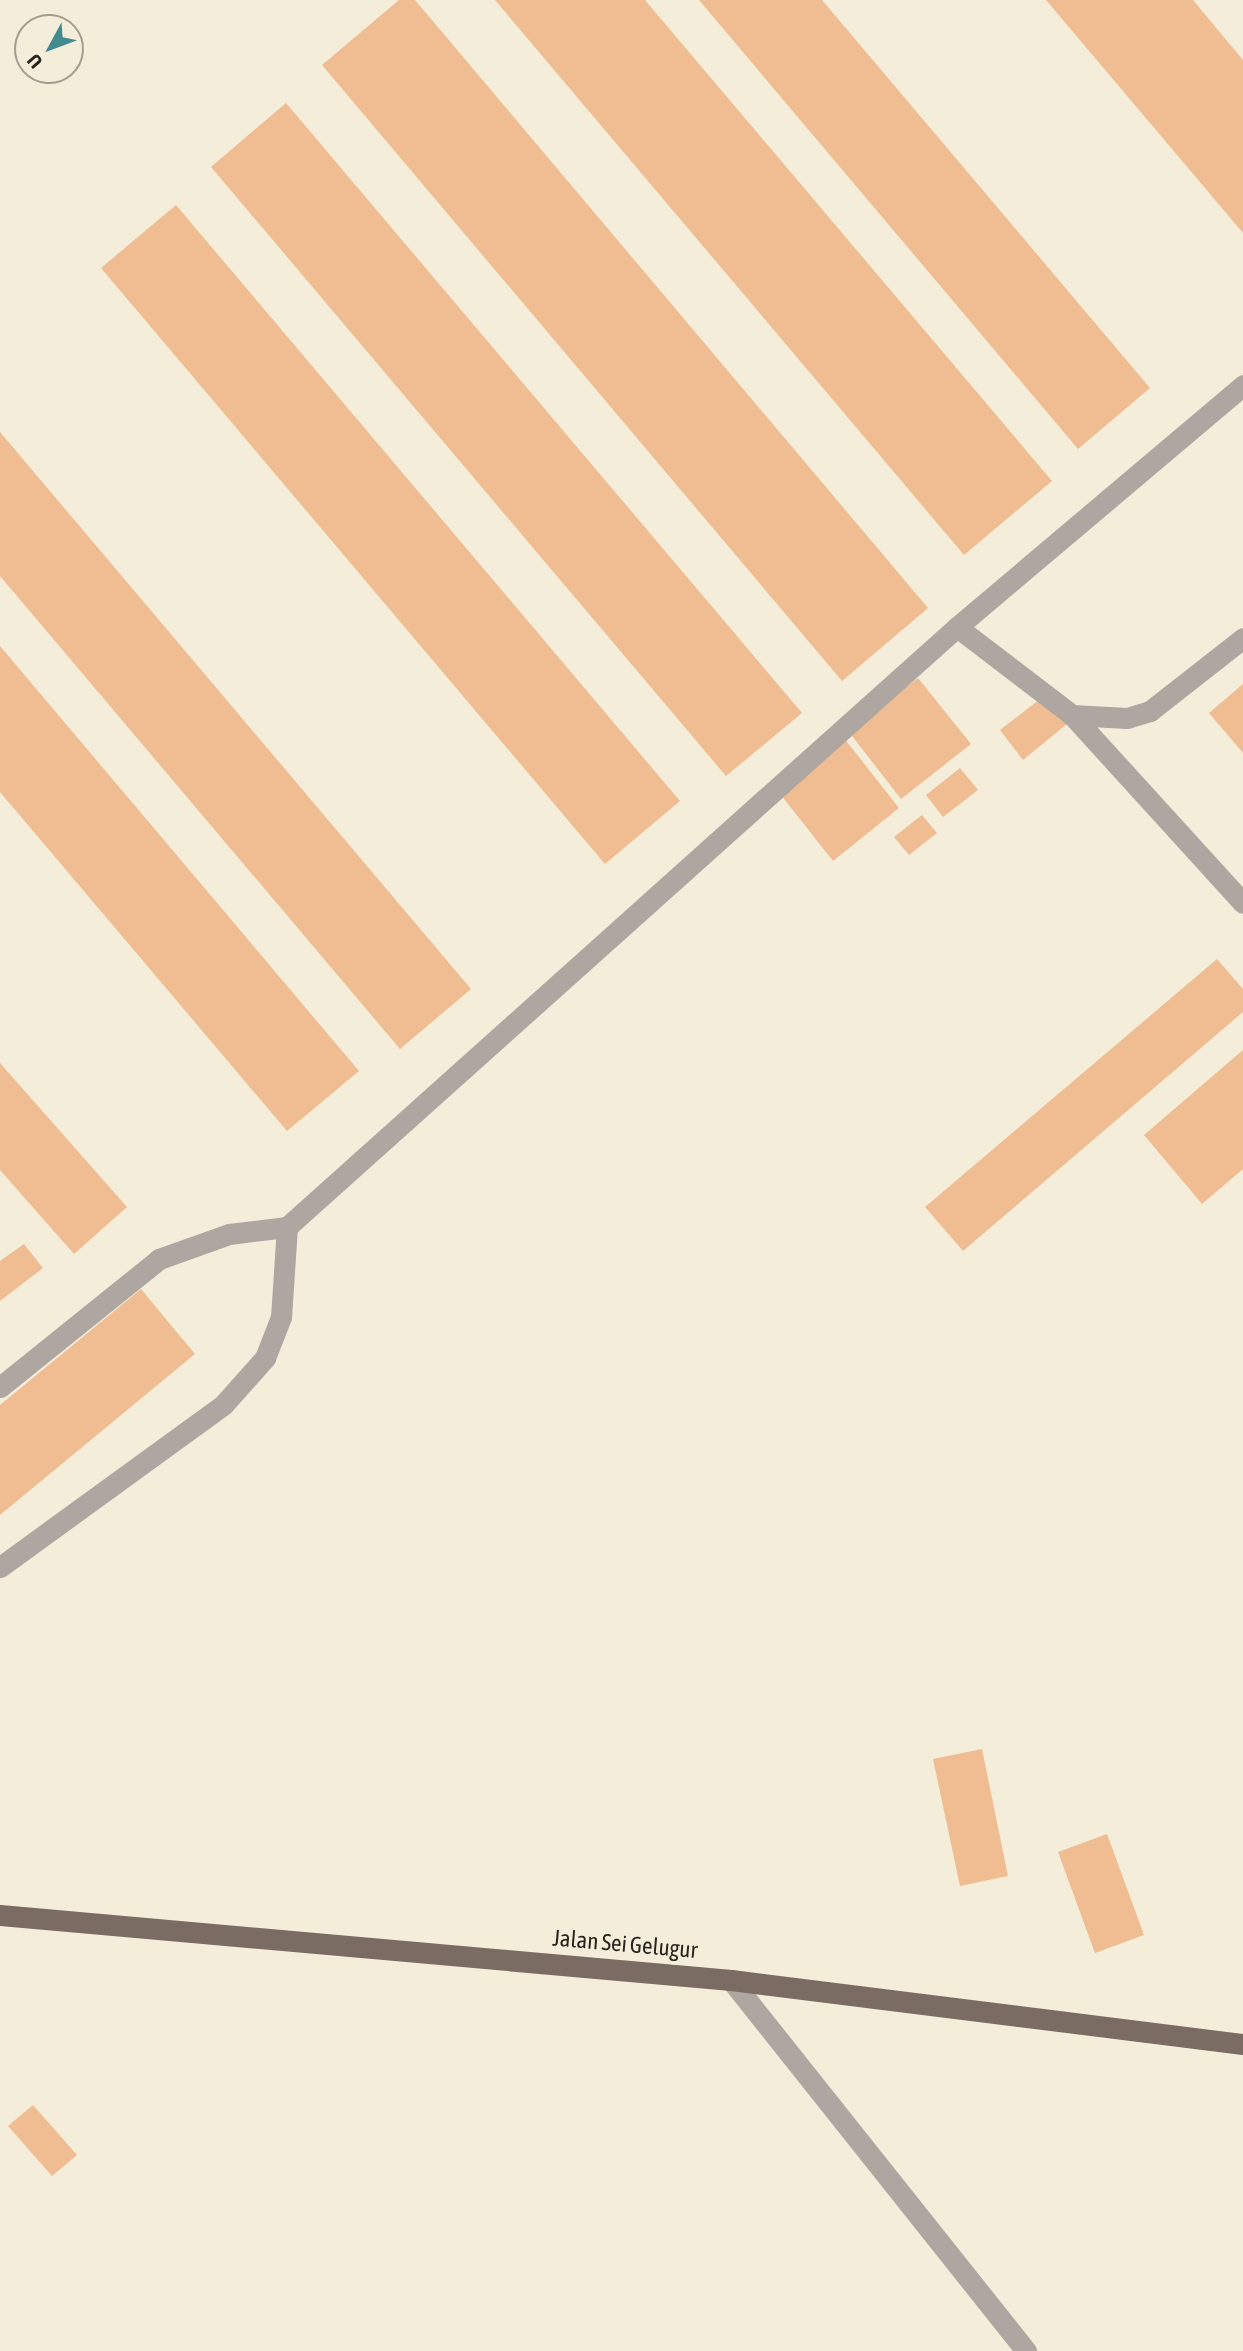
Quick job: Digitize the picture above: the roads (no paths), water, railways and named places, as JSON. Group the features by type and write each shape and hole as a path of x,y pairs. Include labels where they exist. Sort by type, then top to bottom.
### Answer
{"main road":[{"name":"Jalan Sei Gelugur","path":"0,1915 731,1980 1243,2044"}],"lane":[{"path":"0,1387 159,1259 229,1234 286,1227 957,627 1243,385"},
{"path":"957,627 1072,716 1243,903"},
{"path":"1072,716 1127,719 1150,711 1243,638"},
{"path":"0,1567 224,1404 265,1358 281,1317 286,1227"},
{"path":"731,1980 1026,2351"}]}
